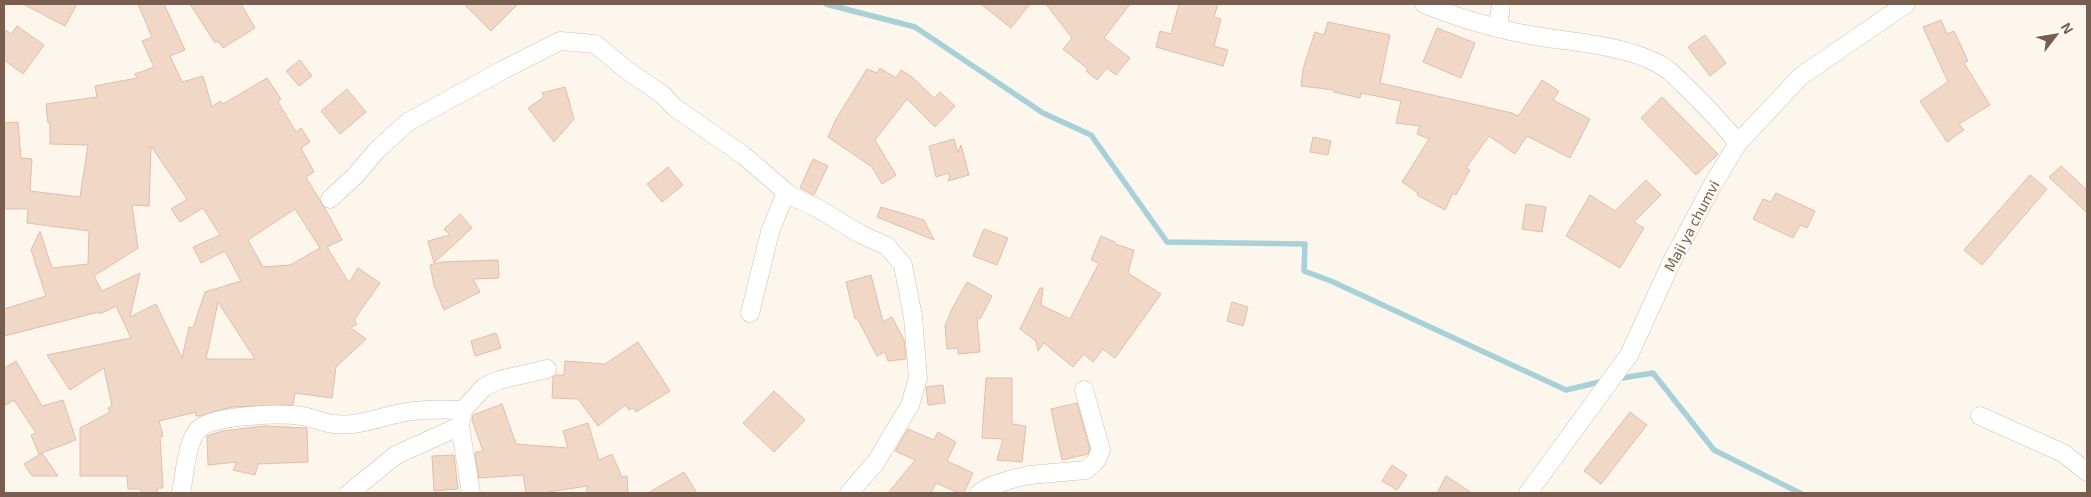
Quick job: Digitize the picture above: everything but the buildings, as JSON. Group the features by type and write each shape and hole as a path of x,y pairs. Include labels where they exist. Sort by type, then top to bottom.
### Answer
{"street":[{"path":"1424,4 1455,17 1498,28 1613,49 1656,62 1669,70 1700,100 1719,119 1738,143"},
{"path":"1498,28 1501,4"},
{"name":"Maji ya chumvi","path":"1528,493 1629,355 1672,261 1712,186 1738,143 1801,76 1906,4"},
{"path":"330,199 355,176 377,150 408,122 560,41 595,44 663,96 674,107 743,155 786,192 860,234 887,246 903,265 913,317 918,378 910,404 905,413 876,462 850,493"},
{"path":"750,313 770,232 786,192"},
{"path":"349,493 396,454 462,418 484,387 498,380 547,369"},
{"path":"979,493 991,486 1030,475 1086,470 1096,461 1100,450 1084,390"},
{"path":"181,493 191,440 200,428 215,421 280,414 302,416 335,425 372,420 404,412 434,409 462,418"},
{"path":"1980,416 2063,452 2087,472"},
{"path":"462,418 471,493"}],"waterway":[{"path":"826,4 915,27 1043,113 1091,135 1167,242 1305,244 1304,271 1331,281 1566,390 1604,381"},
{"path":"1616,379 1653,373 1714,450 1800,493"}]}
